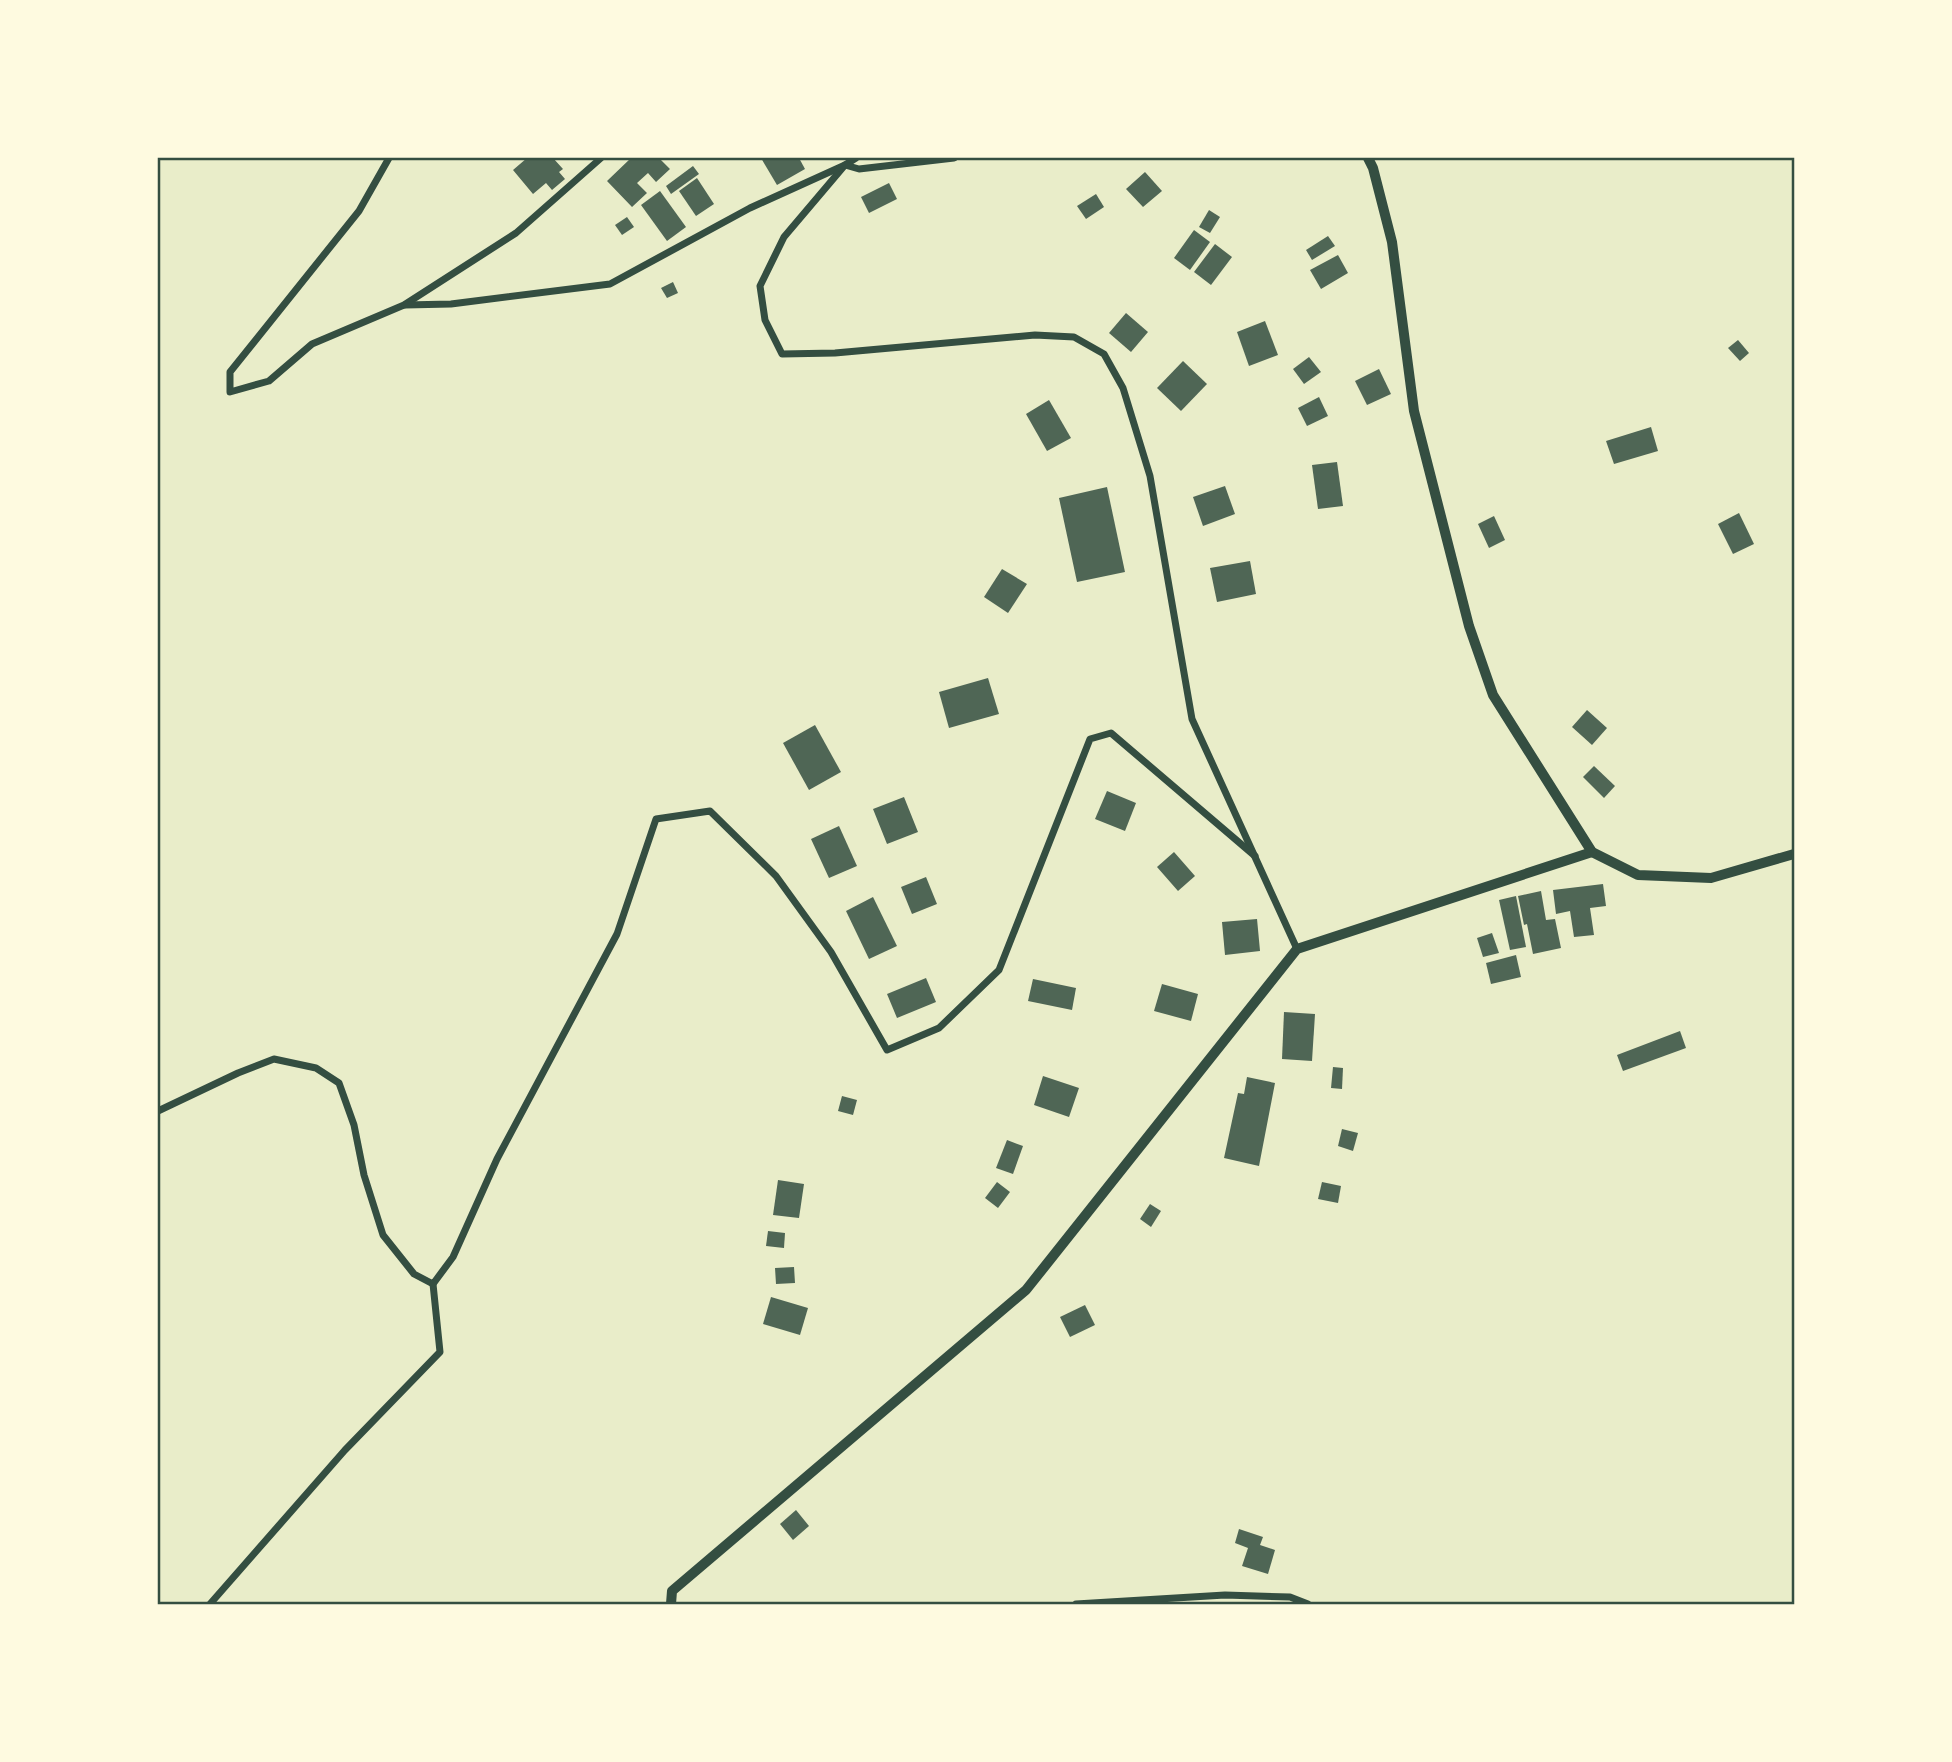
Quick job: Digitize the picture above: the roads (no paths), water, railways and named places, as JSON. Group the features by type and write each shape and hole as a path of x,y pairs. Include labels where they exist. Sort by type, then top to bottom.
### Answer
{"street":[{"path":"389,158 359,211 230,372 230,392 270,381 312,344 404,305 516,233 601,158"},
{"path":"404,305 451,304 610,284 750,208 856,158"},
{"path":"845,165 859,169 954,158"},
{"path":"1368,158 1392,242 1414,411 1469,626 1493,695 1592,852 1638,875 1711,878 1794,854"},
{"path":"845,165 784,237 760,286 765,320 782,354 835,353 1035,335 1074,337 1104,354 1123,388 1150,476 1192,719 1297,950"},
{"path":"210,1605 345,1450 440,1352 433,1284 453,1257 497,1159 617,934 656,819 710,811 776,876 831,952 887,1049 939,1028 999,970 1090,739 1111,733 1255,856"},
{"path":"671,1605 672,1591 1027,1290 1297,950 1592,852"},
{"path":"158,1111 274,1059 316,1068 339,1083 354,1125 365,1175 383,1235 414,1274 433,1284"},
{"path":"1076,1605 1225,1595 1290,1597 1308,1605"}]}
